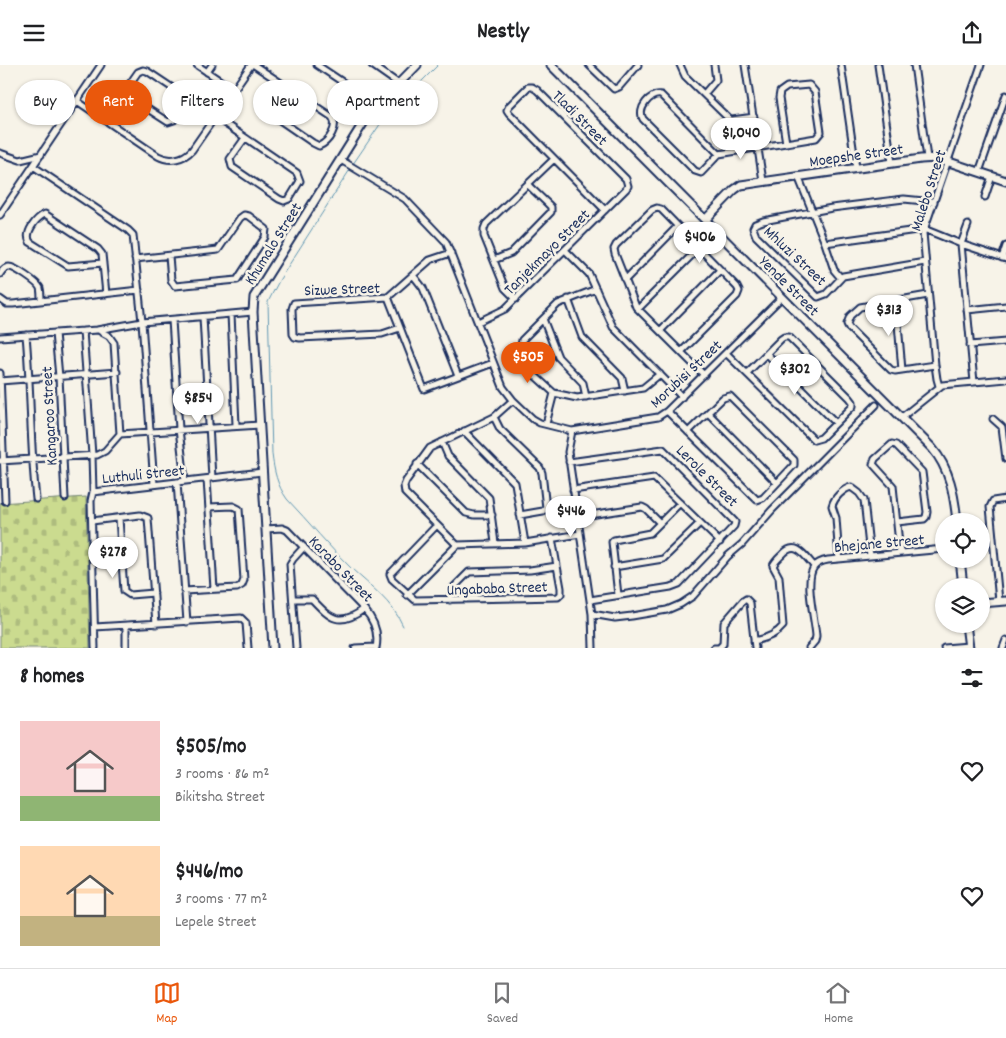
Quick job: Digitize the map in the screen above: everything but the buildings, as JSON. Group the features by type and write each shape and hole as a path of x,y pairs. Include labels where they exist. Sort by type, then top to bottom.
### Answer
{"street":[{"path":"0,215 102,65"},
{"path":"197,65 219,80"},
{"path":"207,72 212,65"},
{"path":"242,80 253,65 276,80"},
{"path":"318,65 340,80"},
{"path":"372,65 393,80"},
{"path":"589,65 614,89 619,87 638,65"},
{"path":"594,70 598,65"},
{"path":"680,65 685,76 730,120 754,117"},
{"path":"704,94 716,81 714,65"},
{"path":"745,65 763,181"},
{"path":"841,65 856,168"},
{"path":"878,65 892,163"},
{"path":"914,65 927,158"},
{"name":"Malebo Street","path":"939,386 936,379 923,237 924,229 981,65"},
{"name":"Khumalo Street","path":"403,80 417,66"},
{"name":"Yende Street","path":"554,66 932,448 941,460 951,482 956,513"},
{"path":"143,70 183,95 186,101 174,120 168,122 123,93 138,72 143,70"},
{"path":"280,83 334,119 334,127 324,144 313,143 268,112 267,103 280,83"},
{"path":"719,153 661,95 655,94 640,110 643,119 697,173 705,170 719,153 758,148 816,138 821,134 815,92 809,85 787,87 780,92 779,98 786,143"},
{"name":"Tladi Street","path":"554,159 509,113 509,106 528,87 534,88 626,179 628,183 626,189"},
{"path":"979,172 1006,95"},
{"path":"77,101 85,106"},
{"path":"114,125 158,156 169,159 182,157 190,153 209,125"},
{"path":"226,125 299,175 300,181 289,199 284,201 279,199 232,167 230,159 245,138"},
{"name":"Khumalo Street","path":"273,648 253,303 257,293 345,162 364,125"},
{"path":"0,153 20,160 41,155"},
{"name":"Moepshe Street","path":"705,220 739,186 927,158 949,161 1006,181"},
{"path":"516,299 505,287 484,237 484,228 554,159 605,210"},
{"name":"Morubisi Street","path":"345,162 409,202 444,239 503,387 513,400 533,419 546,424 572,431 658,417 682,397 782,297"},
{"path":"33,166 133,235 142,323 154,484"},
{"name":"Mhluzi Street","path":"798,176 813,213 825,243 834,270 840,277 824,295 818,297 753,231 756,224 762,221 813,213"},
{"path":"985,197 992,176"},
{"path":"494,260 511,253 551,212 548,204 528,185"},
{"name":"Tanjekmayo Street","path":"478,322 503,311 626,189"},
{"path":"813,213 832,208 904,199 934,202"},
{"path":"681,351 737,296 739,291 738,287 661,209 657,208 652,210 616,245 615,254 634,305 704,375"},
{"path":"103,263 66,265 30,242 28,233 40,216 47,215 100,250 103,263 106,294"},
{"path":"135,259 220,249 240,218 244,215 249,216 266,229 265,237 237,280 175,286 171,280 168,256"},
{"path":"968,225 961,244 974,382"},
{"path":"625,280 677,227"},
{"path":"825,243 924,229 1004,259 1006,246"},
{"path":"638,309 698,248"},
{"path":"565,250 587,271 613,327 682,397"},
{"path":"388,297 433,259 451,253"},
{"path":"840,277 925,262"},
{"path":"0,274 5,268 14,268 37,284 40,288 41,301"},
{"path":"660,331 720,270"},
{"path":"413,275 423,288 458,376 493,363"},
{"path":"596,289 558,304 523,338 521,346 534,375 554,393 572,397 586,397 646,387 660,374"},
{"path":"0,299 10,304 139,290"},
{"path":"928,295 860,307 850,316 847,324 893,371 935,365"},
{"name":"Sizwe Street","path":"400,328 379,334 300,338 294,336 292,309 294,303 388,297 424,389 458,376"},
{"path":"568,299 582,337 622,378 625,391"},
{"path":"896,301 902,371"},
{"path":"967,310 1006,306"},
{"path":"0,337 97,330 142,323 253,312"},
{"path":"231,314 236,425"},
{"path":"203,317 208,427 209,507 214,589"},
{"path":"543,319 558,357 583,383 586,397"},
{"path":"172,320 179,429 185,481"},
{"path":"97,330 102,331 112,340 115,347 120,434"},
{"path":"83,331 93,491"},
{"name":"Kangaroo Street","path":"55,333 65,498"},
{"path":"26,335 30,379 32,459 36,499"},
{"path":"726,353 816,440 821,438 851,408 853,402 811,358 791,339 786,337 781,339 747,373"},
{"path":"970,345 1006,342"},
{"path":"767,354 836,423"},
{"path":"0,381 117,372"},
{"path":"0,373 4,501"},
{"path":"902,417 939,386 1006,379"},
{"path":"546,424 554,393"},
{"path":"667,411 688,432 755,499 761,499 793,466 794,462 790,456 732,397 726,396 688,432"},
{"path":"457,545 404,491 406,481 416,464 430,448 494,417 513,400"},
{"path":"592,613 615,618 632,616 667,610 693,596 772,510 876,405"},
{"path":"708,413 777,483"},
{"path":"494,417 500,429 540,468 542,473 546,508 543,511 520,515"},
{"path":"993,419 1002,427 1006,459"},
{"path":"2,461 100,454 120,434 236,425 260,425"},
{"path":"464,431 515,483 525,543"},
{"path":"572,431 568,446 569,462 592,613 594,648"},
{"path":"442,441 448,455 489,498 495,543"},
{"path":"897,522 924,519 927,512 921,470 896,445 892,444 873,463 894,486 897,522 900,553"},
{"name":"Lerole Street","path":"569,462 663,449 732,517 735,522 734,526 720,542"},
{"path":"416,464 466,513 492,515"},
{"name":"Luthuli Street","path":"95,648 91,501 93,491 262,472"},
{"path":"573,490 651,478 657,480 720,542 676,586 590,600"},
{"path":"177,482 187,622"},
{"path":"839,559 836,517 832,506 834,501 846,489 851,487 859,493 864,501 870,556"},
{"path":"990,602 1003,601 990,510 992,502 1006,499"},
{"path":"618,595 611,545 614,540 648,534 680,503"},
{"path":"184,591 237,588 242,585 244,580 240,512 236,506 209,507"},
{"path":"577,517 642,507 660,523"},
{"path":"92,521 140,515 148,518 156,624"},
{"path":"119,518 124,591 130,595 154,593"},
{"path":"614,567 663,559 700,523"},
{"path":"437,525 390,573 392,579 407,595 457,545 525,543 580,534"},
{"name":"Karabo Street","path":"266,529 285,528 364,609 372,618 378,635 376,647"},
{"name":"Ungababa Street","path":"407,595 417,601 556,597 560,595 561,591 552,538"},
{"path":"296,648 291,561 304,547"},
{"path":"754,641 765,638 780,630 783,626 779,577 773,566 775,562 787,549 793,548 799,551 814,566"},
{"name":"Bhejane Street","path":"809,648 815,641 816,636 810,581 814,566 822,561 935,550"},
{"path":"450,601 452,589 469,572 530,570 557,566"},
{"path":"292,599 312,599 328,616 333,618 354,617 364,609"},
{"path":"714,648 719,648 723,645 724,623 742,601 746,599 750,603 755,648"},
{"path":"95,627 241,619 246,623 248,648"},
{"path":"126,626 126,648"},
{"path":"944,648 969,647 967,633"},
{"path":"1003,648 1006,640"},
{"path":"355,648 376,647"}],"green space":[{"path":"86,497 90,648 0,648 0,503"}],"waterway":[{"path":"353,164 383,120 438,65"},
{"path":"351,168 280,279 268,302 272,454 276,478 287,499 344,561 381,595 393,609 403,626"}]}
